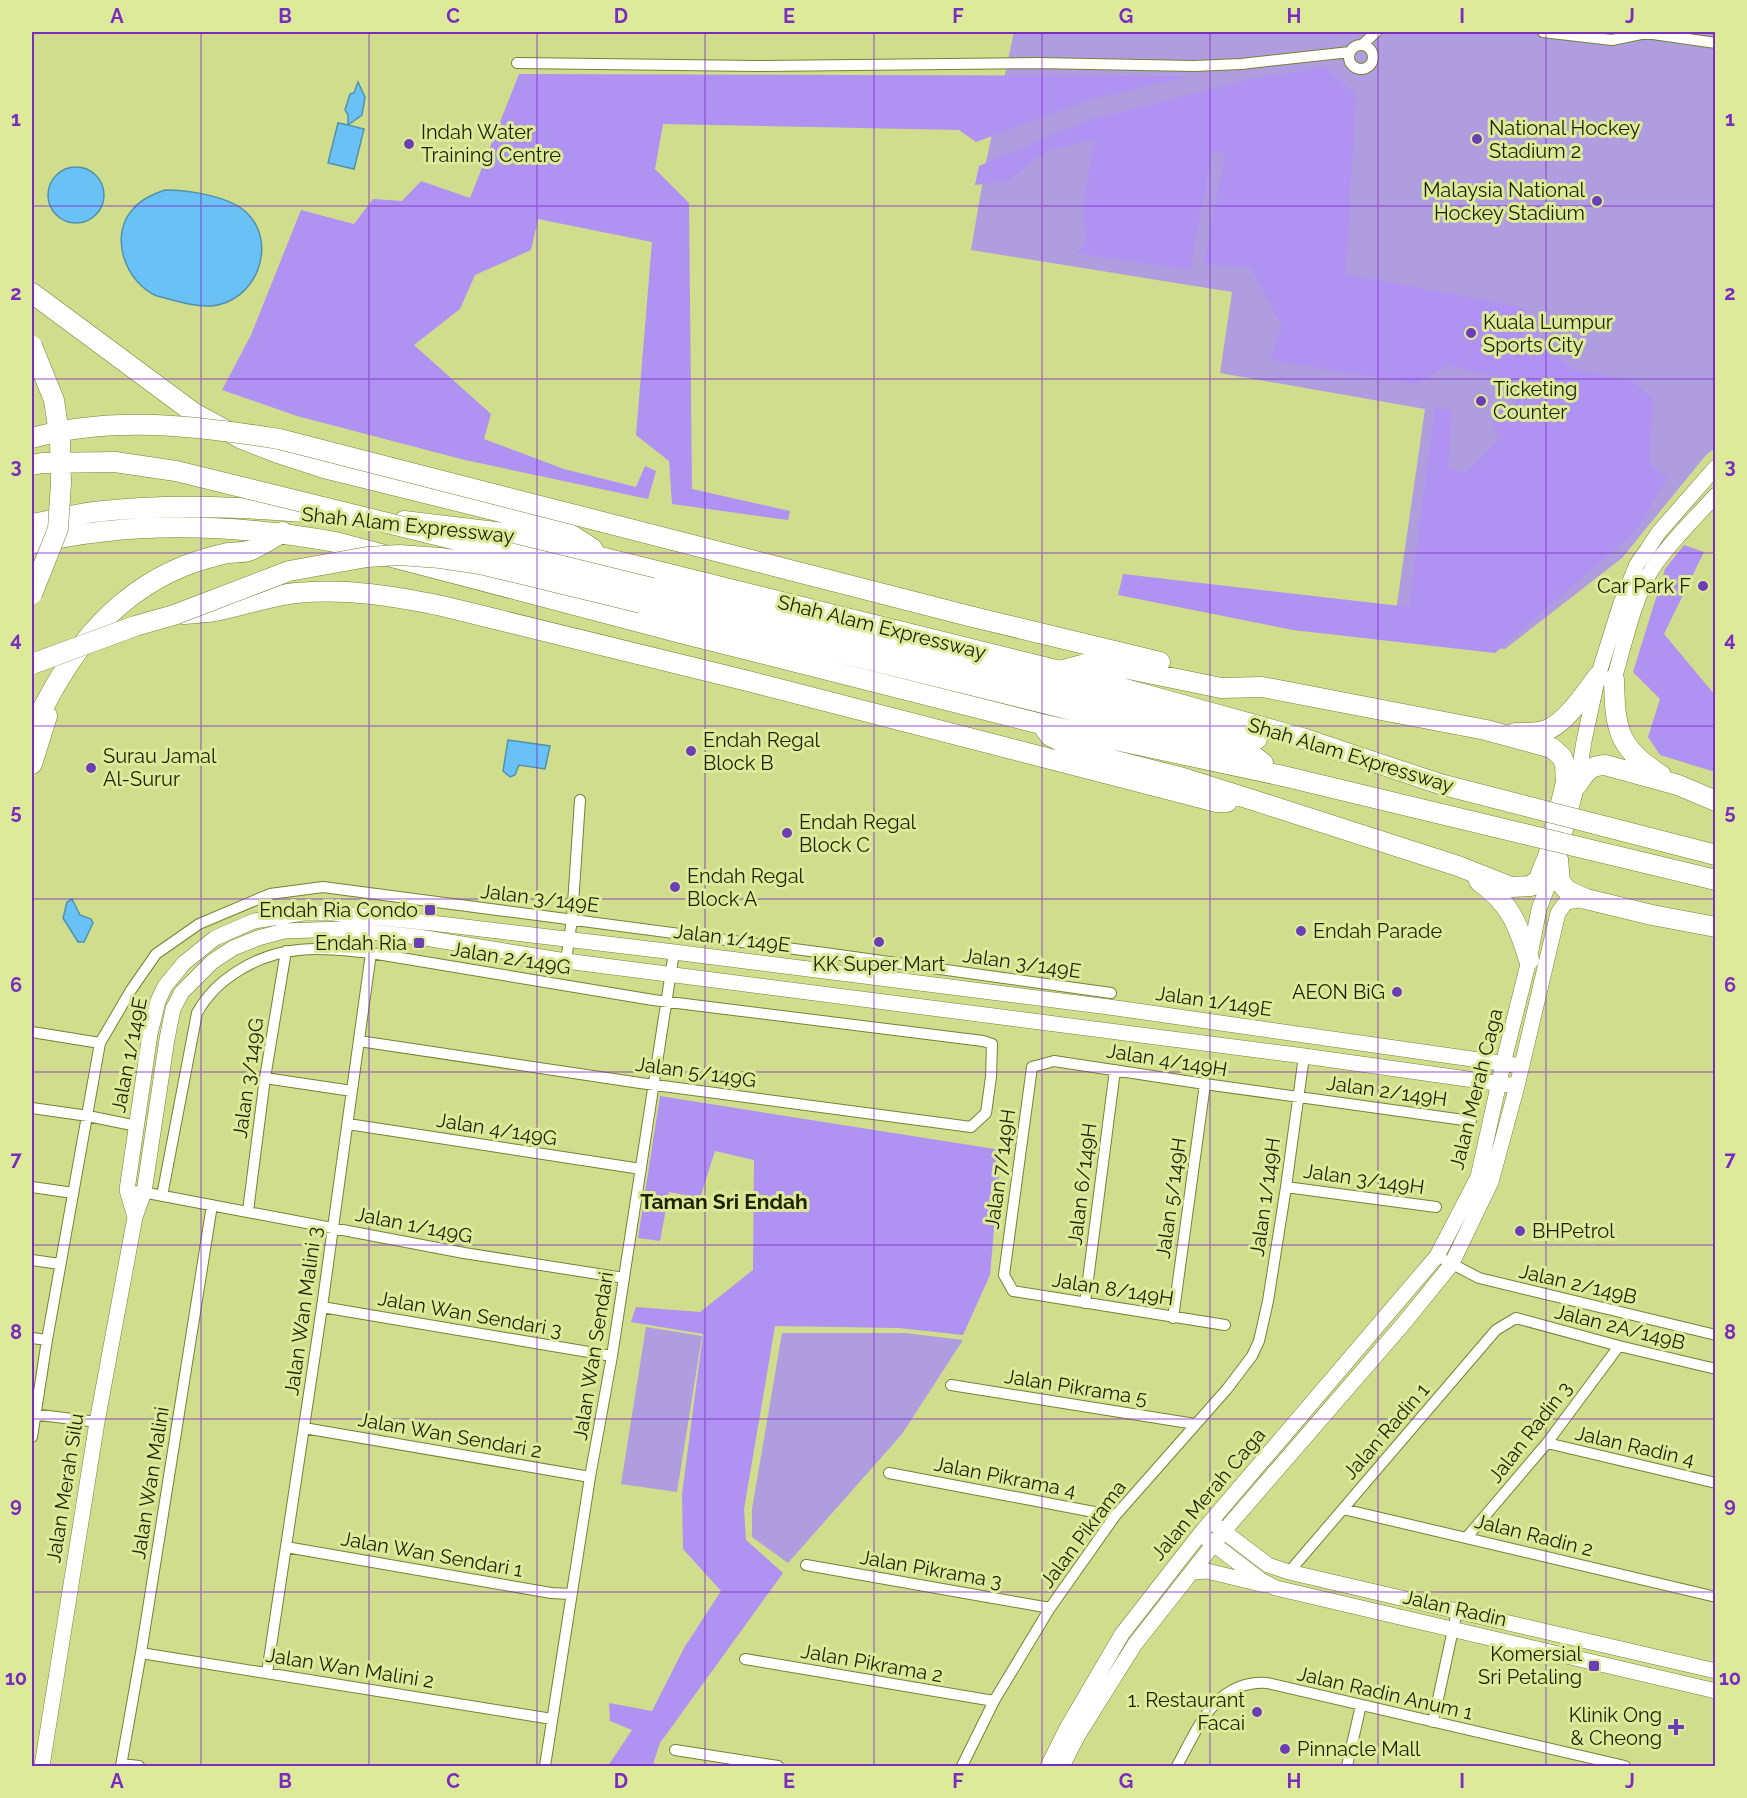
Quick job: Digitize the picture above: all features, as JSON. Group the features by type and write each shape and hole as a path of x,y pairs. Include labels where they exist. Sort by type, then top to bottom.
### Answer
{"highway":[{"path":"32,293 194,413 242,439 324,468 558,526 606,557"},
{"path":"32,346 54,400 60,441 58,529 32,594"},
{"path":"32,438 101,425 154,424 206,427 279,439 973,617 1262,687 1486,730 1552,748 1562,757 1566,782 1539,879 1531,886 1511,887 1458,866 1183,778 1085,753 1050,736 1041,724"},
{"path":"32,465 115,462 176,471 367,517 647,596 1252,755 1283,776"},
{"name":"Shah Alam Expressway","path":"32,524 94,513 158,507 367,517 504,533 1060,671 1302,738 1440,784 1716,855"},
{"name":"Shah Alam Expressway","path":"32,544 105,532 178,526 283,532 335,542 1041,724 1283,776 1716,880"},
{"path":"32,730 73,655 89,634 125,601 142,588 184,566 228,553 249,551 283,532"},
{"path":"32,664 135,626 174,615 289,571 348,559 399,555 440,558 647,596 1440,784"},
{"path":"174,615 214,611 255,600 296,593 352,591 398,597 576,639 1217,802 1256,801"},
{"path":"1060,671 1086,664 1119,667 1221,688 1262,687"},
{"path":"1486,730 1528,734 1549,729 1606,678 1619,732 1628,748 1642,763 1678,785"},
{"path":"32,764 54,690"},
{"path":"1577,785 1587,771 1594,766 1605,765 1678,785 1716,801"},
{"path":"1558,859 1560,882 1568,891 1586,899 1716,927"},
{"path":"1458,866 1500,897 1512,913 1520,930 1529,960"}],"street":[{"path":"1362,45 1372,54 1371,62 1367,67 1360,69 1353,66 1349,60 1350,52 1376,32"},
{"path":"1543,32 1601,40 1653,34 1716,43"},
{"path":"517,63 768,66 1038,63 1194,66 1242,64 1350,52"},
{"name":"Jalan Merah Caga","path":"1606,678 1621,603 1637,564 1659,532 1716,467"},
{"name":"Jalan Merah Caga","path":"1048,1767 1067,1728 1122,1634 1200,1534 1437,1256 1478,1177 1539,909 1558,859 1577,785 1584,741 1606,678 1652,570 1674,541 1716,495"},
{"path":"566,961 572,919 580,800"},
{"name":"Jalan 3/149E","path":"32,1437 33,1414 100,1043 131,990 156,954 199,924 270,894 323,887 1111,993"},
{"name":"Jalan Merah Caga","path":"1062,1767 1078,1735 1136,1644 1224,1531 1404,1323 1451,1265 1491,1182 1517,1086 1558,913 1566,902 1586,899"},
{"name":"Jalan 1/149E","path":"127,1190 150,1034 158,1001 165,986 184,963 214,938 254,921 303,913 332,913 674,952 1120,1008 1521,1066"},
{"name":"Jalan 1/149E","path":"144,1192 167,1039 173,1009 182,992 212,962 233,948 258,938 284,932 340,929 419,936 566,961 1304,1056 1517,1086"},
{"name":"Jalan 2/149G","path":"162,1196 196,1013 204,999 226,978 258,959 286,951 314,949 371,953 494,975 666,1001 983,1041 992,1044 992,1077"},
{"name":"Jalan 3/149G","path":"248,1211 265,1078 286,951"},
{"name":"Jalan Wan Sendari","path":"545,1767 590,1477 612,1356 674,952"},
{"name":"Jalan Wan Malini 3","path":"267,1673 322,1307 371,953"},
{"path":"32,1032 100,1043"},
{"name":"Jalan 5/149G","path":"359,1041 653,1085 971,1127 986,1113 992,1077"},
{"path":"1455,1057 1479,1055 1509,1042"},
{"name":"Jalan 1/149H","path":"1259,1341 1268,1301 1304,1056"},
{"name":"Jalan 4/149H","path":"1032,1067 1054,1061 1297,1097"},
{"name":"Jalan 7/149H","path":"1004,1275 1032,1067"},
{"name":"Jalan 6/149H","path":"1085,1303 1115,1070"},
{"path":"265,1078 352,1091"},
{"path":"1473,1080 1486,1093 1492,1113"},
{"name":"Jalan 5/149H","path":"1173,1318 1205,1084"},
{"name":"Jalan 2/149H","path":"1297,1097 1471,1121"},
{"path":"32,1108 137,1126"},
{"name":"Jalan 4/149G","path":"348,1124 641,1169"},
{"name":"Jalan 3/149H","path":"1286,1186 1436,1208"},
{"path":"32,1187 73,1193"},
{"name":"Jalan 1/149G","path":"127,1190 464,1253 624,1278"},
{"name":"Jalan Merah Silu","path":"127,1190 135,1217"},
{"name":"Jalan Merah Silu","path":"42,1767 97,1422 135,1217 144,1192"},
{"name":"Jalan Wan Malini","path":"122,1765 212,1205"},
{"name":"Jalan 2/149B","path":"1437,1256 1479,1278 1716,1335"},
{"path":"32,1260 60,1264"},
{"name":"Jalan 8/149H","path":"1004,1275 1013,1291 1225,1325"},
{"name":"Jalan Wan Sendari 3","path":"322,1307 612,1356"},
{"name":"Jalan 2A/149B","path":"1516,1318 1716,1369"},
{"name":"Jalan Radin 1","path":"1288,1572 1496,1330 1516,1318"},
{"path":"32,1338 47,1340"},
{"name":"Jalan Pikrama","path":"962,1767 994,1701 1050,1608 1115,1516 1242,1370 1259,1341"},
{"name":"Jalan Radin 3","path":"1467,1537 1547,1443 1619,1346"},
{"name":"Jalan Pikrama 5","path":"951,1385 1195,1424"},
{"path":"33,1414 97,1422"},
{"name":"Jalan Wan Sendari 2","path":"304,1428 590,1477"},
{"name":"Jalan Radin 4","path":"1547,1443 1716,1483"},
{"name":"Jalan Pikrama 4","path":"889,1473 1115,1516"},
{"name":"Jalan Radin 2","path":"1343,1509 1716,1597"},
{"name":"Jalan Radin","path":"1211,1521 1268,1565 1288,1572 1716,1671"},
{"name":"Jalan Radin","path":"1200,1534 1262,1581 1276,1588 1716,1691"},
{"name":"Jalan Wan Sendari 1","path":"286,1547 571,1594"},
{"name":"Jalan Pikrama 3","path":"806,1565 1050,1608"},
{"path":"1192,1572 1207,1571 1276,1588"},
{"path":"1433,1722 1457,1611"},
{"name":"Jalan Wan Malini 2","path":"141,1653 552,1719"},
{"name":"Jalan Pikrama 2","path":"745,1659 994,1701"},
{"name":"Jalan Radin Anum 1","path":"1177,1767 1203,1719 1217,1701 1239,1686 1252,1682 1267,1683 1624,1767"},
{"path":"1347,1767 1361,1705"},
{"path":"675,1750 778,1767"},
{"path":"122,1765 139,1767"}],"shaded area":[{"name":"Kuala Lumpur Sports City","path":"1014,32 1715,32 1715,448 1706,455 1622,558 1505,649 1393,632 1425,409 1220,373 1232,292 971,250 986,162"},
{"path":"1325,67 1356,95 1346,274 1525,308 1543,344 1573,369 1632,381 1653,399 1649,463 1667,478 1635,532 1495,653 1293,630 1118,595 1123,574 1409,607 1435,407 1452,411 1448,469 1465,473 1498,440 1492,417 1516,402 1498,377 1447,365 1418,384 1270,360 1282,326 1251,268 1204,264 1225,154 1212,152 1190,270 1076,253 1086,244 1083,209 1094,140 1048,150 1007,181 975,185 979,166 1088,120 1255,78"},
{"path":"519,74 1190,76 1093,99 976,142 959,130 663,124 655,169 689,203 692,489 790,511 788,520 672,504 669,461 636,435 652,242 538,219 531,250 475,275 460,309 414,345 491,414 484,439 564,469 636,487 645,466 656,471 648,499 465,460 297,416 222,390 251,335 301,210 354,224 373,199 402,201 421,181 470,198"},
{"path":"1684,545 1704,552 1664,634 1715,695 1715,772 1660,755 1648,737 1660,699 1633,672 1665,569"},
{"path":"660,1096 1001,1150 990,1275 963,1335 899,1328 775,1326 744,1509 746,1540 783,1573 660,1743 653,1764 651,1766 608,1766 632,1730 610,1721 609,1703 652,1711 684,1648 721,1591 683,1549 682,1494 703,1334 631,1322 636,1307 700,1312 753,1270 754,1160 715,1151 700,1198 669,1192 660,1241 638,1238"},
{"path":"646,1327 702,1336 677,1492 621,1484"},
{"path":"782,1333 905,1333 963,1340 902,1434 788,1563 752,1537 752,1509"}],"water":[{"path":"358,82 365,97 362,115 348,125 348,115 345,110 350,94 354,93"},
{"path":"338,123 364,129 354,169 328,163"},
{"path":"71,167 81,167 96,175 102,184 104,195 102,206 96,215 81,223 71,223 60,218 53,211 48,200 48,190 53,179 60,172"},
{"path":"165,190 185,191 220,198 240,207 247,213 256,226 261,241 261,256 258,270 240,295 211,306 184,303 157,296 146,290 129,270 121,245 126,220 140,202"},
{"path":"508,740 550,746 545,769 519,765 515,775 510,777 503,771"},
{"path":"72,899 80,915 91,919 93,923 84,942 78,942 63,918 67,902"}],"place":[{"name":"National Hockey Stadium 2","path":"1477,139"},
{"name":"Indah Water Training Centre","path":"409,144"},
{"name":"Malaysia National Hockey Stadium","path":"1597,201"},
{"name":"Kuala Lumpur Sports City","path":"1471,333"},
{"name":"Ticketing Counter","path":"1481,401"},
{"name":"Car Park F","path":"1703,586"},
{"name":"Endah Regal Block B","path":"691,751"},
{"name":"Surau Jamal Al-Surur","path":"91,768"},
{"name":"Endah Regal Block C","path":"787,833"},
{"name":"Endah Regal Block A","path":"675,887"},
{"name":"Endah Ria Condo","path":"430,910"},
{"name":"Endah Parade","path":"1301,931"},
{"name":"KK Super Mart","path":"879,942"},
{"name":"Endah Ria","path":"419,943"},
{"name":"AEON BiG","path":"1397,992"},
{"name":"BHPetrol","path":"1520,1231"},
{"name":"Komersial Sri Petaling","path":"1594,1666"},
{"name":"1. Restaurant Facai","path":"1257,1712"},
{"name":"Klinik Ong & Cheong","path":"1676,1727"},
{"name":"Pinnacle Mall","path":"1285,1749"}],"district":[{"name":"Taman Sri Endah","path":"724,1202"}]}
